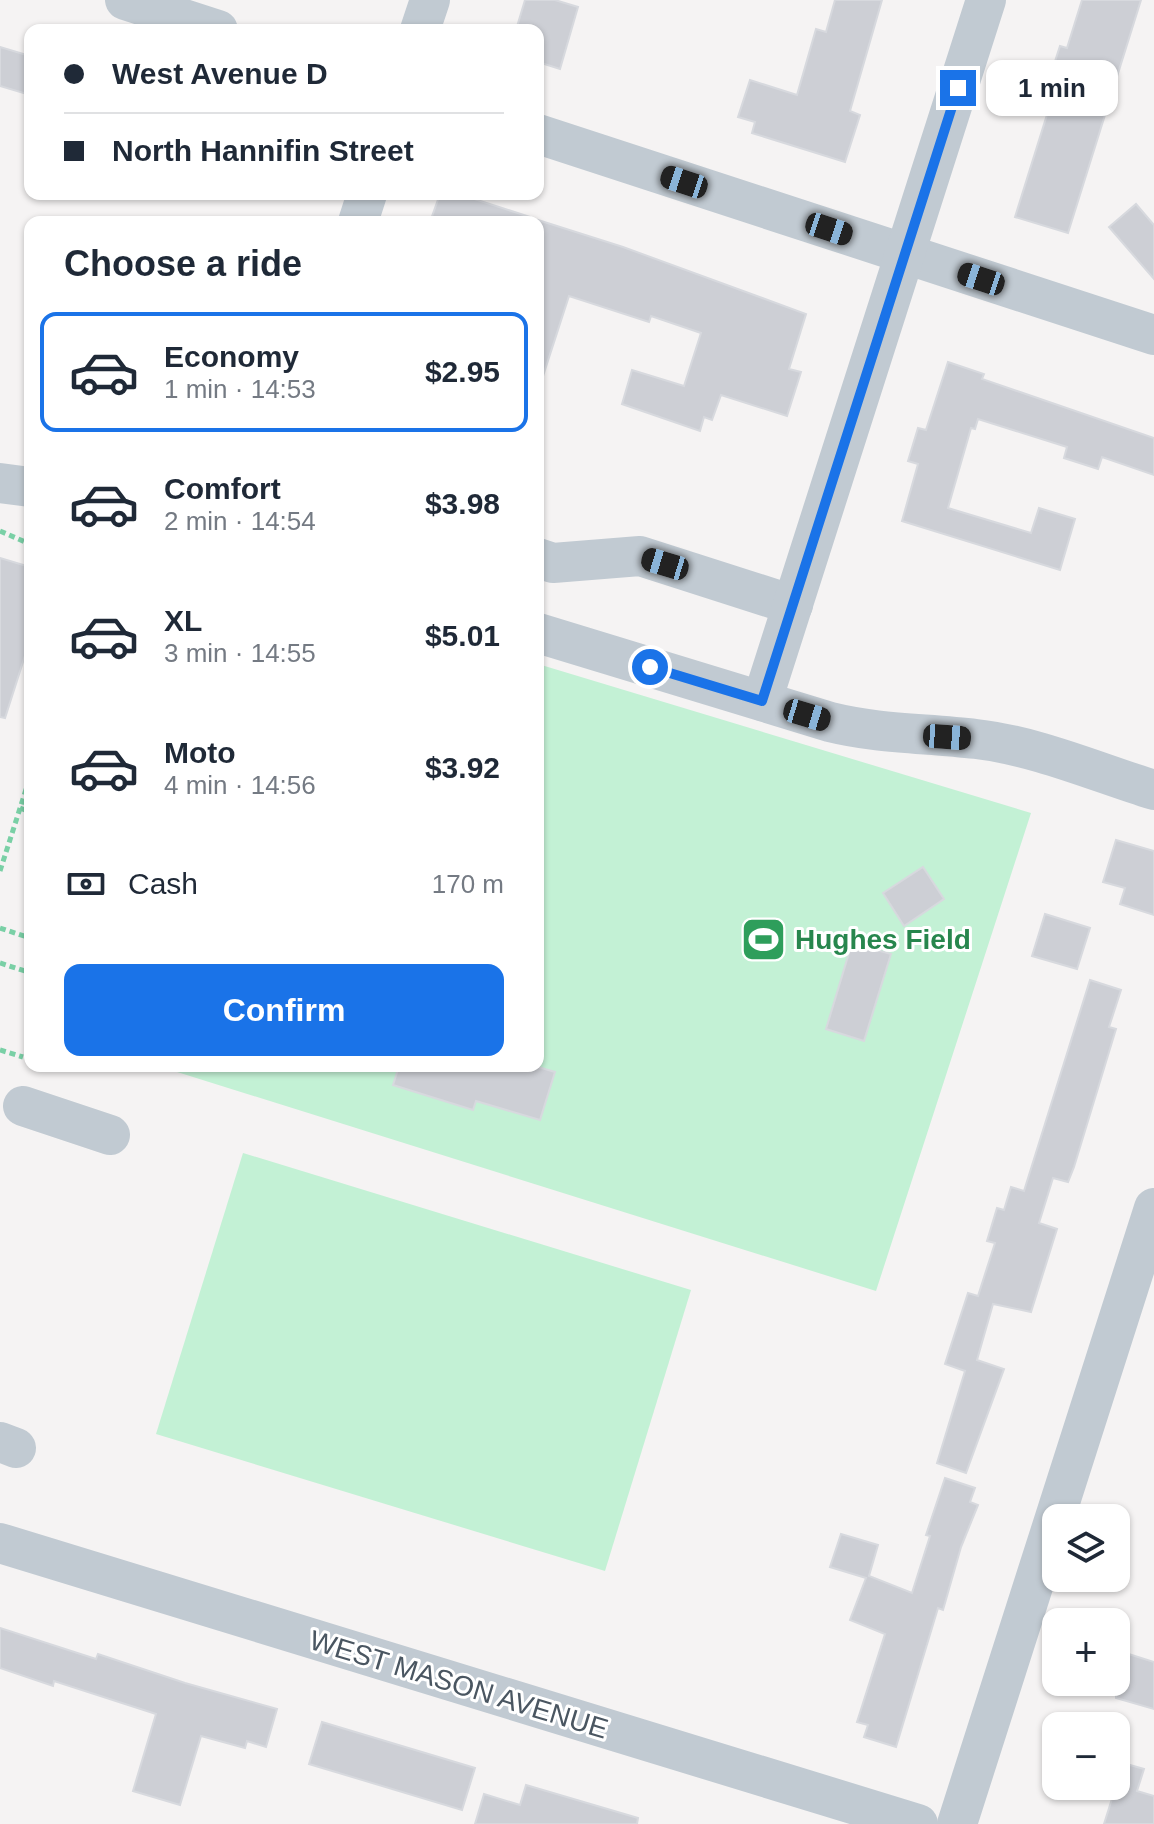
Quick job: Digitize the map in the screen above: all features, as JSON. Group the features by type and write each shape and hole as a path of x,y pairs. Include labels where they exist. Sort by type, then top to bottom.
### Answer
{"street":[{"path":"125,0 199,24"},
{"path":"422,24 430,0"},
{"path":"762,701 986,0"},
{"path":"544,136 1154,335"},
{"path":"0,483 24,486"},
{"path":"544,560 553,563 640,556 793,605"},
{"path":"544,635 870,731 976,739 1016,746 1154,790"},
{"path":"23,1106 110,1135"},
{"path":"957,1824 1154,1208"},
{"name":"WEST MASON AVENUE","path":"0,1543 918,1824"}],"path":[{"path":"0,531 24,541"},
{"path":"0,871 24,796"},
{"path":"20,808 24,810"},
{"path":"0,928 24,936"},
{"path":"0,963 24,971"},
{"path":"0,1050 23,1057"}],"green space":[{"name":"Hughes Field","path":"544,666 1031,813 876,1291 177,1072 544,1072"},
{"path":"243,1153 691,1290 605,1571 156,1434"}],"building":[{"path":"525,0 555,0 578,7 560,69 544,64 544,24 518,24"},
{"path":"835,0 882,0 850,111 860,115 845,162 752,133 755,122 738,117 750,80 797,95 816,29 826,32"},
{"path":"1082,0 1141,0 1068,233 1015,217 1055,89 1047,86 1060,46 1067,48"},
{"path":"0,47 24,54 24,93 0,86"},
{"path":"438,200 478,200 527,216 432,216"},
{"path":"1136,204 1154,225 1154,279 1109,227"},
{"path":"544,222 623,247 806,314 789,369 801,372 787,416 721,395 712,420 704,417 700,431 622,404 632,370 684,386 701,333 651,316 649,322 569,296 544,373"},
{"path":"948,362 984,374 982,379 1154,438 1154,475 1102,457 1098,469 1064,458 1067,447 978,419 975,429 971,428 948,508 1031,533 1039,508 1075,519 1060,570 902,521 918,464 908,461 918,428 926,430"},
{"path":"0,558 24,565 24,659 5,718 0,717"},
{"path":"1116,840 1154,851 1154,915 1120,904 1125,888 1103,882"},
{"path":"923,867 944,899 904,926 883,893"},
{"path":"1045,914 1090,928 1077,969 1032,956"},
{"path":"852,943 891,954 864,1041 826,1029"},
{"path":"1090,980 1121,990 1109,1027 1116,1029 1074,1167 1068,1182 1053,1178 1039,1223 1057,1229 1031,1312 993,1304 977,1360 1004,1369 966,1473 937,1463 965,1371 945,1364 968,1293 978,1296 995,1243 987,1241 997,1208 1004,1210 1011,1187 1024,1191"},
{"path":"544,1069 555,1072 540,1120 476,1101 473,1110 393,1085 397,1072 544,1072"},
{"path":"945,1478 975,1488 970,1502 978,1505 961,1547 943,1610 938,1608 896,1747 864,1737 868,1725 857,1722 885,1634 850,1620 866,1578 830,1567 841,1534 878,1545 869,1576 912,1593 930,1536 926,1535"},
{"path":"0,1628 96,1659 98,1654 277,1709 266,1747 247,1741 245,1748 201,1736 180,1805 133,1791 156,1714 54,1681 53,1686 0,1668"},
{"path":"1130,1654 1154,1662 1154,1709 1116,1698 1130,1696"},
{"path":"322,1722 475,1768 462,1810 309,1764"},
{"path":"1130,1765 1144,1769 1137,1791 1154,1796 1154,1824 1104,1824 1112,1800 1130,1800"},
{"path":"526,1785 638,1818 637,1824 475,1824 484,1794 520,1805"}],"place":[{"name":"Hughes Field","path":"764,939"}],"route":[{"path":"650,667 762,701 958,88"}]}
